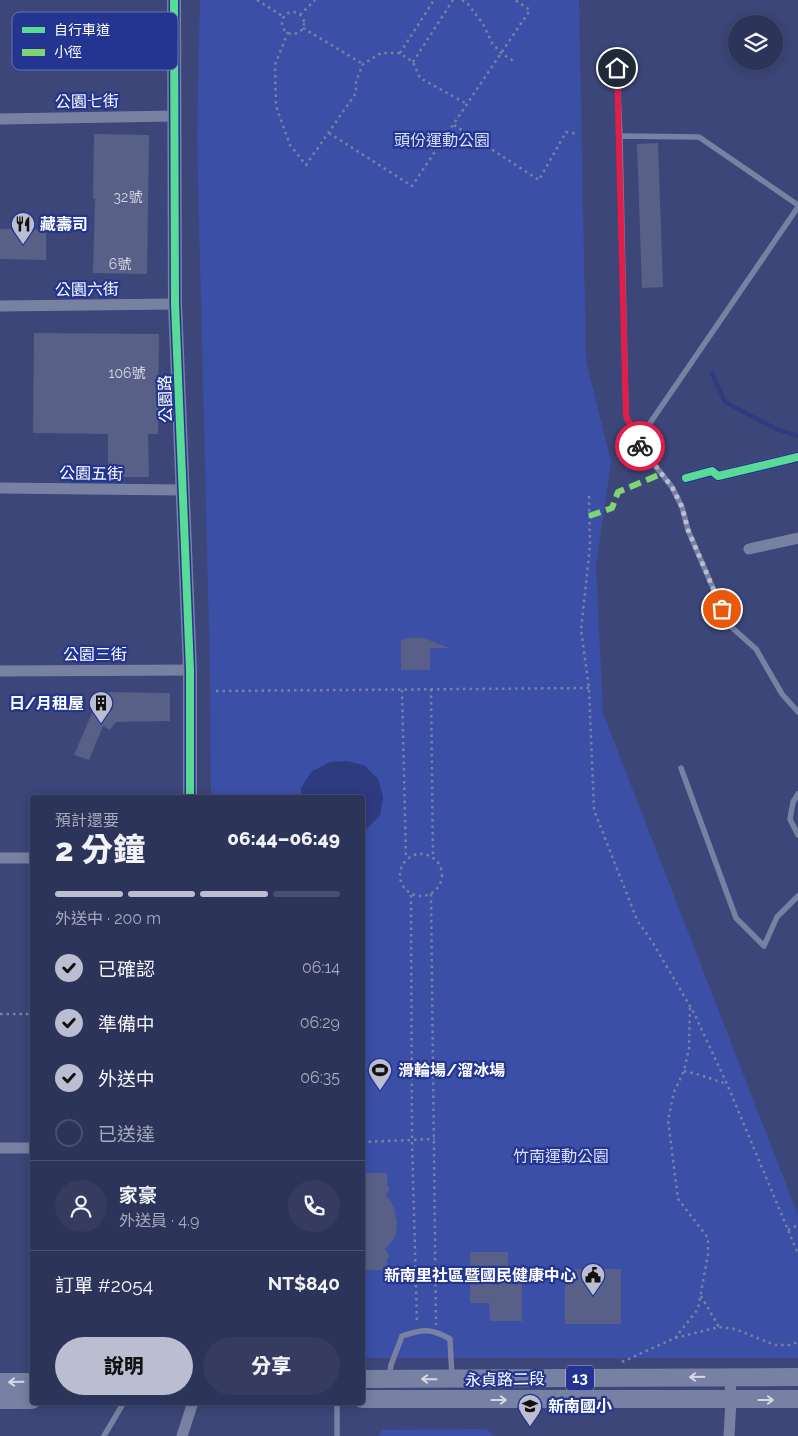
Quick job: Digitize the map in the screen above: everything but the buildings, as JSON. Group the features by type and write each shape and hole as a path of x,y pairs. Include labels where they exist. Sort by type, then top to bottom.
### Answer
{"main road":[{"name":"永貞路二段","path":"365,1379 798,1377"},
{"path":"0,1382 30,1382"},
{"name":"永貞路二段","path":"365,1400 798,1399"},
{"path":"0,1400 30,1400"}],"street":[{"name":"公園路","path":"174,70 175,304 190,670 190,795"},
{"name":"公園七街","path":"0,119 174,116"},
{"name":"公園六街","path":"0,306 175,304"},
{"path":"686,478 712,471 718,476 798,458"},
{"name":"公園五街","path":"0,488 182,490"},
{"path":"749,549 798,538"},
{"name":"公園三街","path":"0,671 190,670"},
{"path":"0,858 30,858"},
{"path":"0,1148 30,1148"},
{"path":"729,1436 730,1377"},
{"path":"182,1436 192,1405"}],"lane":[{"path":"616,51 620,136 626,416 633,430 644,435"},
{"path":"620,136 699,137 798,206 648,426 639,445 672,487 682,507 688,530 729,625 756,649 782,694 798,712"},
{"path":"681,768 736,918 764,946 777,917 798,896"},
{"path":"798,794 793,802 790,819 798,834"},
{"path":"389,1379 391,1365 402,1336 417,1331 436,1331 450,1339 452,1380"},
{"path":"104,1436 122,1405"},
{"path":"337,1405 337,1436"}],"path":[{"path":"257,0 284,17"},
{"path":"300,15 316,0"},
{"path":"400,53 434,0"},
{"path":"413,62 453,0"},
{"path":"462,0 468,4 483,24 492,43 501,54 515,62"},
{"path":"329,133 412,186 530,10 515,0"},
{"path":"294,12 300,15 304,21 303,28 298,33 291,34 283,27 284,17 294,12"},
{"path":"303,28 363,64"},
{"path":"288,32 275,65 276,106 290,144 306,165 356,93 356,81 363,64 381,53 400,53 413,62 420,78 467,104"},
{"path":"453,125 539,180 566,132 578,134"},
{"path":"589,496 590,546 581,630 589,688 594,810 637,920 653,942 690,1005 727,1084 798,1254"},
{"path":"216,691 589,688"},
{"path":"402,690 406,859"},
{"path":"431,690 433,858"},
{"path":"419,854 426,854 433,858 438,862 442,876 437,890 424,897 417,897 405,891 399,878 402,865 406,859 412,855 419,854"},
{"path":"431,894 436,1331"},
{"path":"411,895 412,1140 417,1331"},
{"path":"675,1338 698,1309 708,1254 708,1238 678,1199 668,1120 674,1092 684,1071 688,1048 690,1005"},
{"path":"0,1014 30,1014"},
{"path":"684,1071 700,1074 727,1084"},
{"path":"365,1142 435,1138"},
{"path":"788,1230 798,1225"},
{"path":"701,1295 719,1327"},
{"path":"618,1364 675,1338 719,1327 735,1329 775,1344 790,1345 798,1342"}],"green space":[{"name":"竹南運動公園","path":"200,0 579,0 586,360 611,462 596,566 603,713 798,1215 798,1358 365,1358 365,795 211,795 210,671 197,138"},
{"path":"486,1429 494,1436 377,1436 383,1430"}],"shaded area":[{"path":"348,761 365,766 378,779 383,797 380,816 365,830 365,795 301,795 301,788 311,772 330,762"}],"waterway":[{"path":"712,373 725,402 776,429 798,436"}],"marked path":[{"path":"589,516 612,508 618,492 661,474"}],"cycle path":[{"path":"174,0 174,12"},
{"path":"174,70 175,304 190,670 190,795"},
{"path":"686,478 712,471 718,476 798,457"}],"way so far":[{"path":"640,446 672,487 682,507 688,530 722,609"}],"place":[{"name":"藏壽司","path":"23,245"},
{"name":"日/月租屋","path":"101,724"},
{"name":"滑輪場/溜冰場","path":"380,1091"},
{"name":"新南里社區暨國民健康中心","path":"593,1296"},
{"name":"新南國小","path":"530,1427"}],"route":[{"path":"617,68 626,416 633,430 644,435 640,446"}],"park label":[{"name":"頭份運動公園","path":"442,140"}]}
